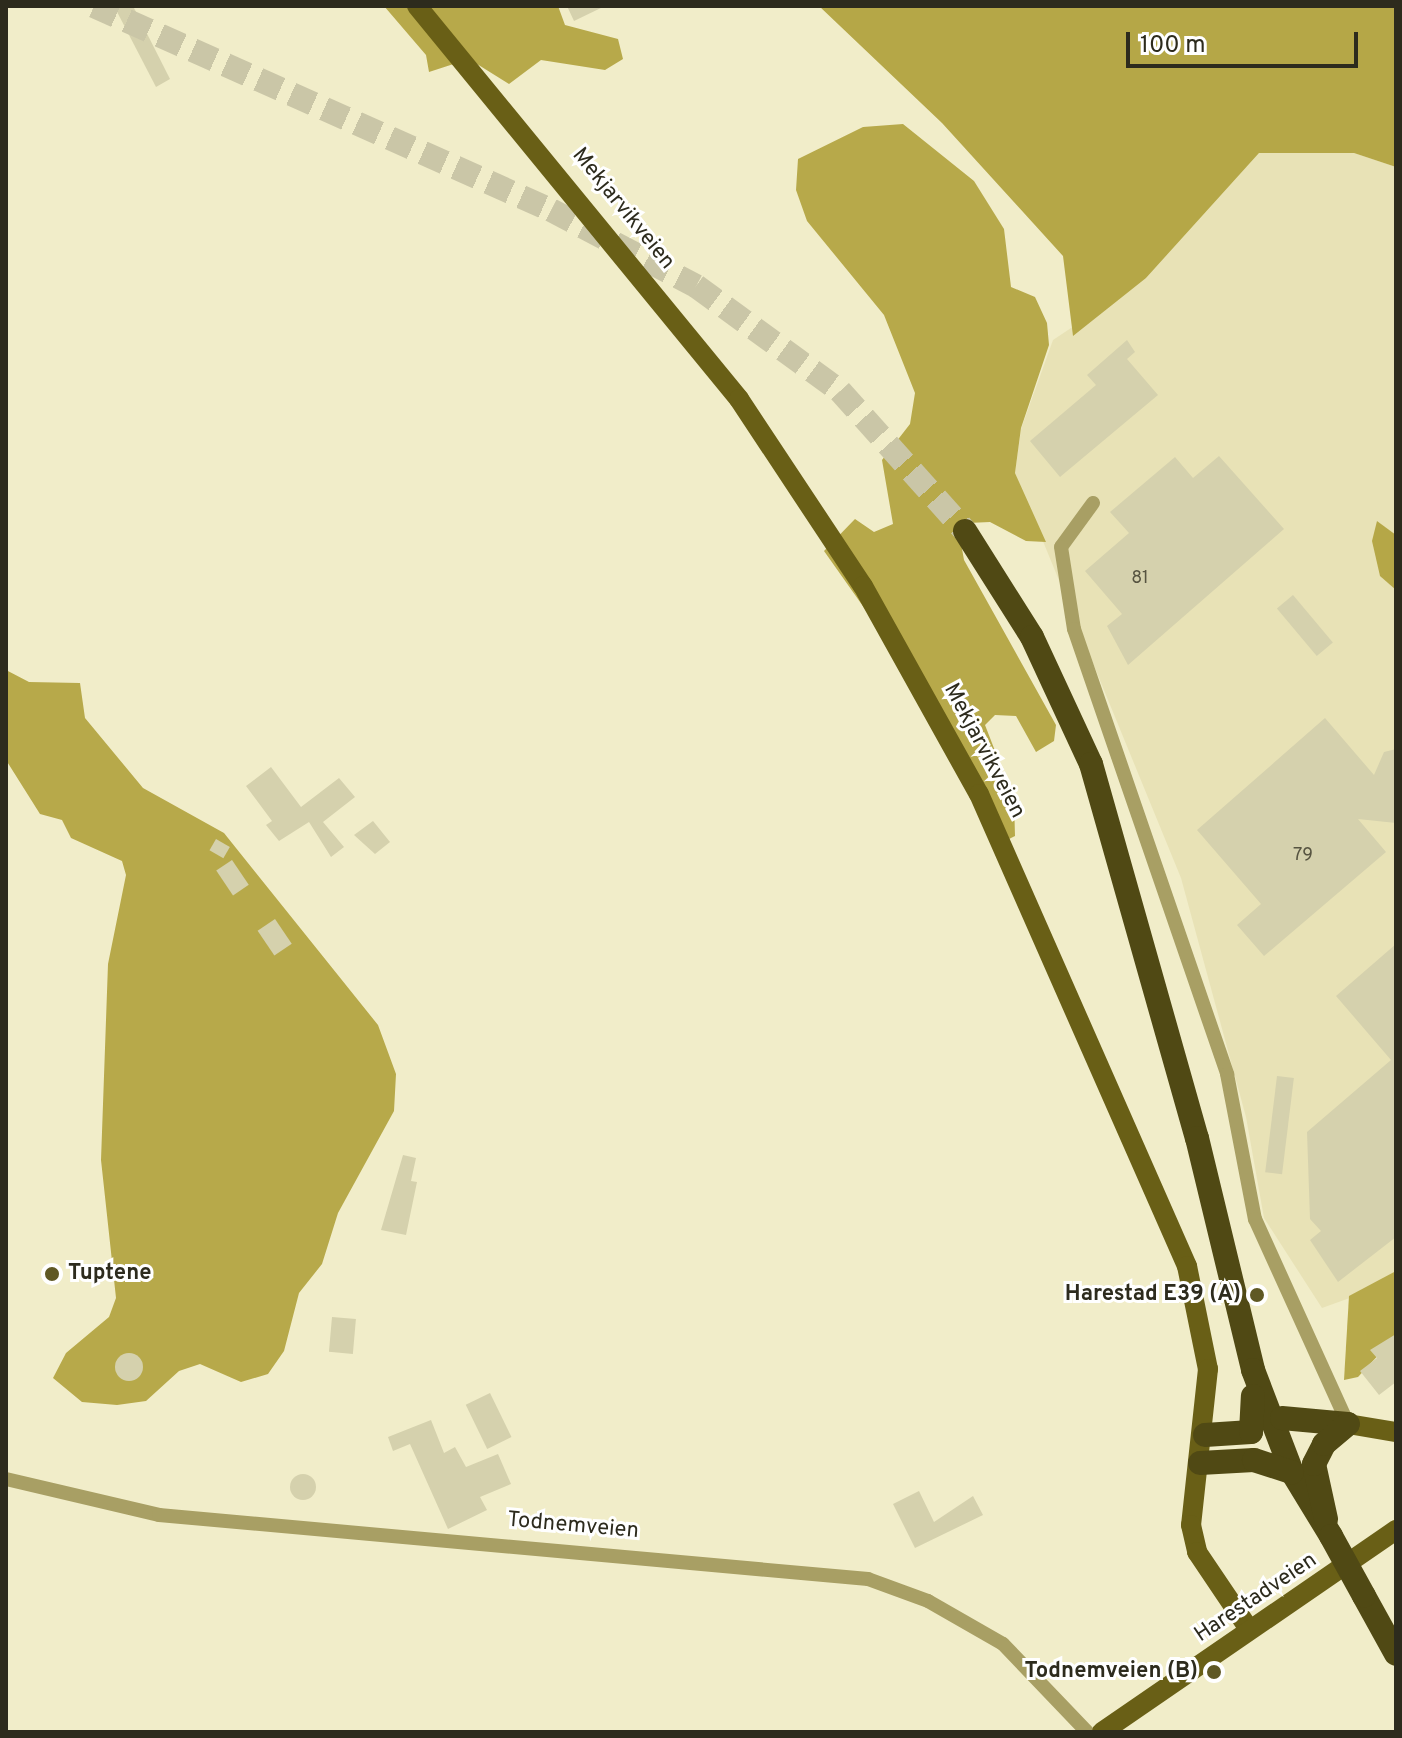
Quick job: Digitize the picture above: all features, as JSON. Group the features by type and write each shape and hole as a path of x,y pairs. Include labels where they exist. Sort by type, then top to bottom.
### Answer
{"highway":[{"path":"965,531 1032,637 1091,764 1292,1472 1328,1528"},
{"path":"1197,1138 1253,1370 1328,1528 1396,1654"},
{"path":"1205,1435 1241,1437 1255,1426 1253,1370"},
{"path":"1277,1422 1348,1424"},
{"path":"1328,1528 1314,1464 1324,1444 1348,1424"},
{"path":"1200,1463 1254,1460 1292,1472"}],"main road":[{"name":"Mekjarvikveien","path":"417,6 739,399 824,522 941,722 1014,866 1187,1266 1205,1335 1205,1435 1191,1525 1197,1552 1249,1629"},
{"path":"1348,1424 1396,1432"},
{"name":"Harestadveien","path":"1102,1732 1396,1530"}],"street":[{"path":"1093,503 1061,547 1074,629 1213,1031 1255,1219 1348,1424"},
{"name":"Todnemveien","path":"6,1479 159,1515 868,1579 928,1601 1003,1644 1087,1732"}],"shaded area":[{"path":"384,6 558,6 565,25 618,39 623,59 605,70 541,60 509,84 469,59 429,72 426,55"},
{"path":"819,6 1396,6 1396,167 1354,153 1259,153 1146,278 1073,336 1063,256 942,123"},
{"path":"903,124 974,181 1004,229 1011,287 1035,297 1047,323 1049,345 1021,428 1015,473 1046,542 1026,541 990,522 968,523 959,532 964,560 1056,725 1054,741 1036,752 1016,716 995,715 985,725 1014,800 1015,836 1007,840 980,813 872,619 824,551 855,519 874,532 893,524 882,460 910,424 915,393 884,315 807,221 796,190 798,159 863,127"},
{"path":"1259,153 1354,153 1396,167 1396,535 1377,521 1380,575 1396,590 1396,1271 1369,1291 1322,1308 1264,1218 1246,1117 1181,878 1015,473 1021,429 1053,340 1146,278"},
{"path":"1377,521 1396,535 1396,590 1380,576 1372,541"},
{"path":"6,670 29,682 80,683 85,718 143,788 224,833 378,1025 396,1074 394,1111 338,1213 322,1264 299,1293 284,1351 268,1374 241,1382 200,1364 179,1371 146,1401 117,1405 82,1402 53,1378 66,1353 109,1317 116,1298 101,1160 108,964 126,875 122,861 71,838 62,820 40,814 6,760"},
{"path":"1396,1271 1396,1336 1358,1377 1344,1380 1349,1296"}],"building":[{"path":"114,6 133,6 170,79 156,87"},
{"path":"567,6 605,6 574,21"},
{"path":"1127,340 1135,352 1127,359 1158,395 1060,477 1030,441 1096,385 1087,375"},
{"path":"1219,456 1284,529 1128,665 1107,626 1122,614 1085,571 1129,533 1110,512 1175,457 1193,478"},
{"path":"1293,595 1333,642 1317,656 1277,608"},
{"path":"1325,718 1374,775 1384,752 1396,749 1396,823 1358,819 1386,852 1264,956 1237,925 1261,904 1197,830"},
{"path":"271,767 301,807 339,778 355,797 323,822 344,847 331,857 309,822 279,841 266,825 272,821 246,786"},
{"path":"373,821 390,842 375,854 354,835"},
{"path":"216,839 230,847 223,858 210,850"},
{"path":"232,860 249,885 233,895 216,871"},
{"path":"275,919 292,944 274,956 258,931"},
{"path":"1396,944 1396,1237 1338,1282 1310,1240 1321,1231 1310,1219 1307,1132 1391,1060 1336,996"},
{"path":"1277,1076 1294,1078 1282,1174 1265,1172"},
{"path":"403,1155 416,1158 411,1181 417,1182 406,1235 381,1230"},
{"path":"332,1317 356,1319 353,1354 329,1352"},
{"path":"1396,1334 1396,1382 1379,1395 1360,1371 1377,1358 1370,1350"},
{"path":"129,1353 139,1357 143,1367 139,1377 129,1381 119,1377 115,1367 119,1357"},
{"path":"490,1393 511,1437 487,1449 466,1405"},
{"path":"431,1420 444,1453 455,1447 466,1467 498,1454 511,1484 480,1497 487,1510 448,1529 410,1444 393,1451 388,1437"},
{"path":"303,1474 312,1478 316,1487 312,1496 303,1500 294,1496 290,1487 294,1478"},
{"path":"919,1491 934,1522 973,1496 983,1515 915,1548 893,1504"}],"tunnel":[{"path":"94,6 551,210 696,286 840,391 965,531"}],"place":[{"name":"Tuptene","path":"52,1274"},
{"name":"Harestad E39 (A)","path":"1257,1295"},
{"name":"Todnemveien (B)","path":"1214,1672"}]}
